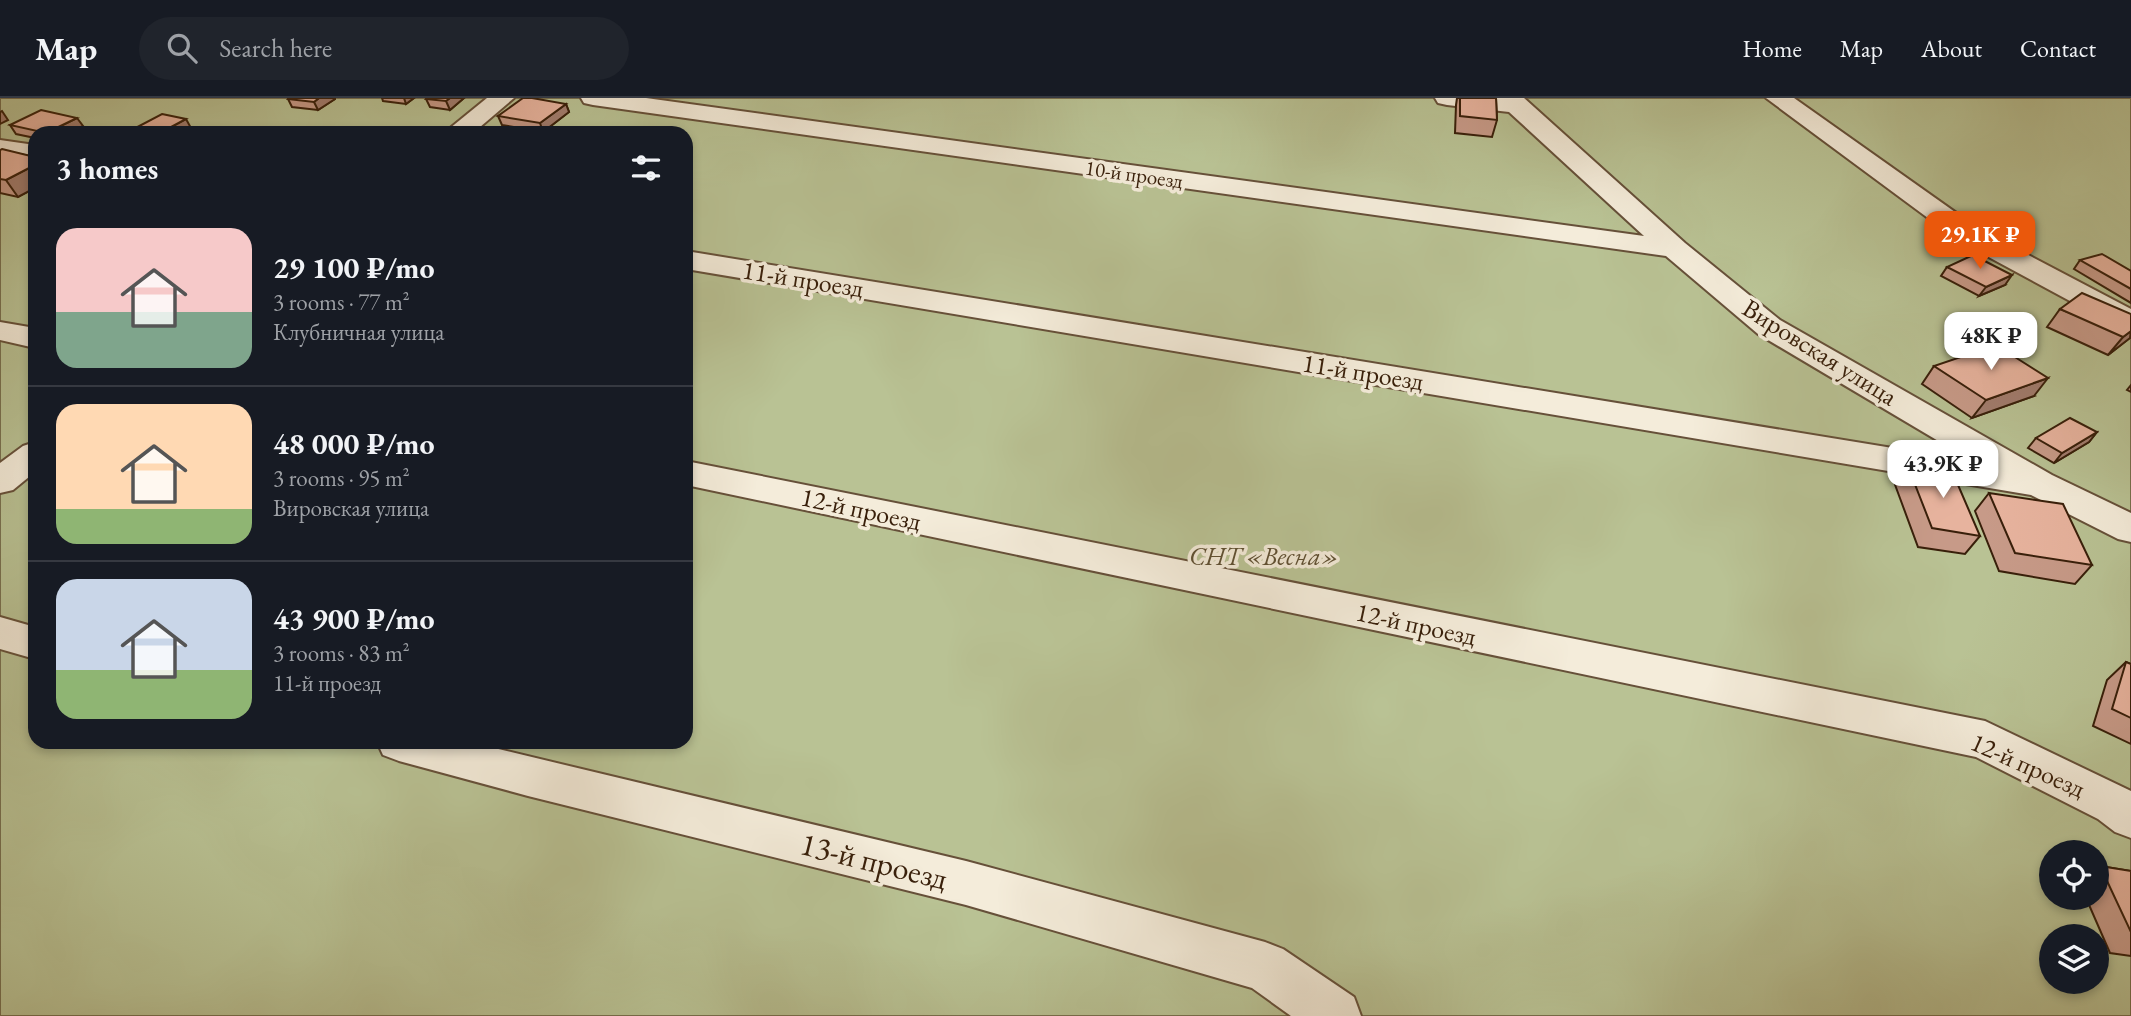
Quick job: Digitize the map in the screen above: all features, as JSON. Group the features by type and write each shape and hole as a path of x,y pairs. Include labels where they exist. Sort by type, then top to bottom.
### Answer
{"street":[{"path":"466,126 502,98"},
{"name":"10-й проезд","path":"593,98 1675,249"},
{"path":"1447,98 1515,102"},
{"path":"1778,98 1969,235 2131,321"},
{"name":"Вировская улица","path":"1515,102 1675,249 1769,327 2039,484 2131,529"},
{"path":"0,148 28,152"},
{"name":"11-й проезд","path":"693,261 2039,484"},
{"path":"0,331 28,337"},
{"path":"0,481 28,459"},
{"name":"12-й проезд","path":"693,474 1985,740 2114,805 2131,817"},
{"path":"0,633 28,641"},
{"name":"13-й проезд","path":"425,749 528,777 965,883 1265,967 1335,1016"}],"green space":[{"name":"СНТ «Весна»","path":"0,98 2131,98 2131,1016 0,1016"}],"building":[{"path":"289,98 319,98 314,102"},
{"path":"427,98 450,98 446,101"},
{"path":"523,98 566,104 540,123 498,116"},
{"path":"1460,98 1496,98 1497,120 1460,116"},
{"path":"41,110 77,118 60,126 28,126 28,129 10,125"},
{"path":"162,114 186,119 173,126 139,126"},
{"path":"0,150 28,155 28,169 6,180 0,179"},
{"path":"2102,254 2131,271 2131,289 2080,260"},
{"path":"1973,255 2012,275 1986,287 1947,267"},
{"path":"2082,293 2131,314 2131,331 2123,337 2060,309"},
{"path":"1996,345 2048,378 1986,400 1934,366"},
{"path":"2070,418 2097,432 2062,453 2036,438"},
{"path":"1907,464 1952,471 1980,536 1932,528"},
{"path":"1989,493 2063,504 2092,565 2015,553"},
{"path":"2126,662 2131,664 2131,718 2112,709"},
{"path":"2109,867 2131,871 2131,932 2109,885"}]}
